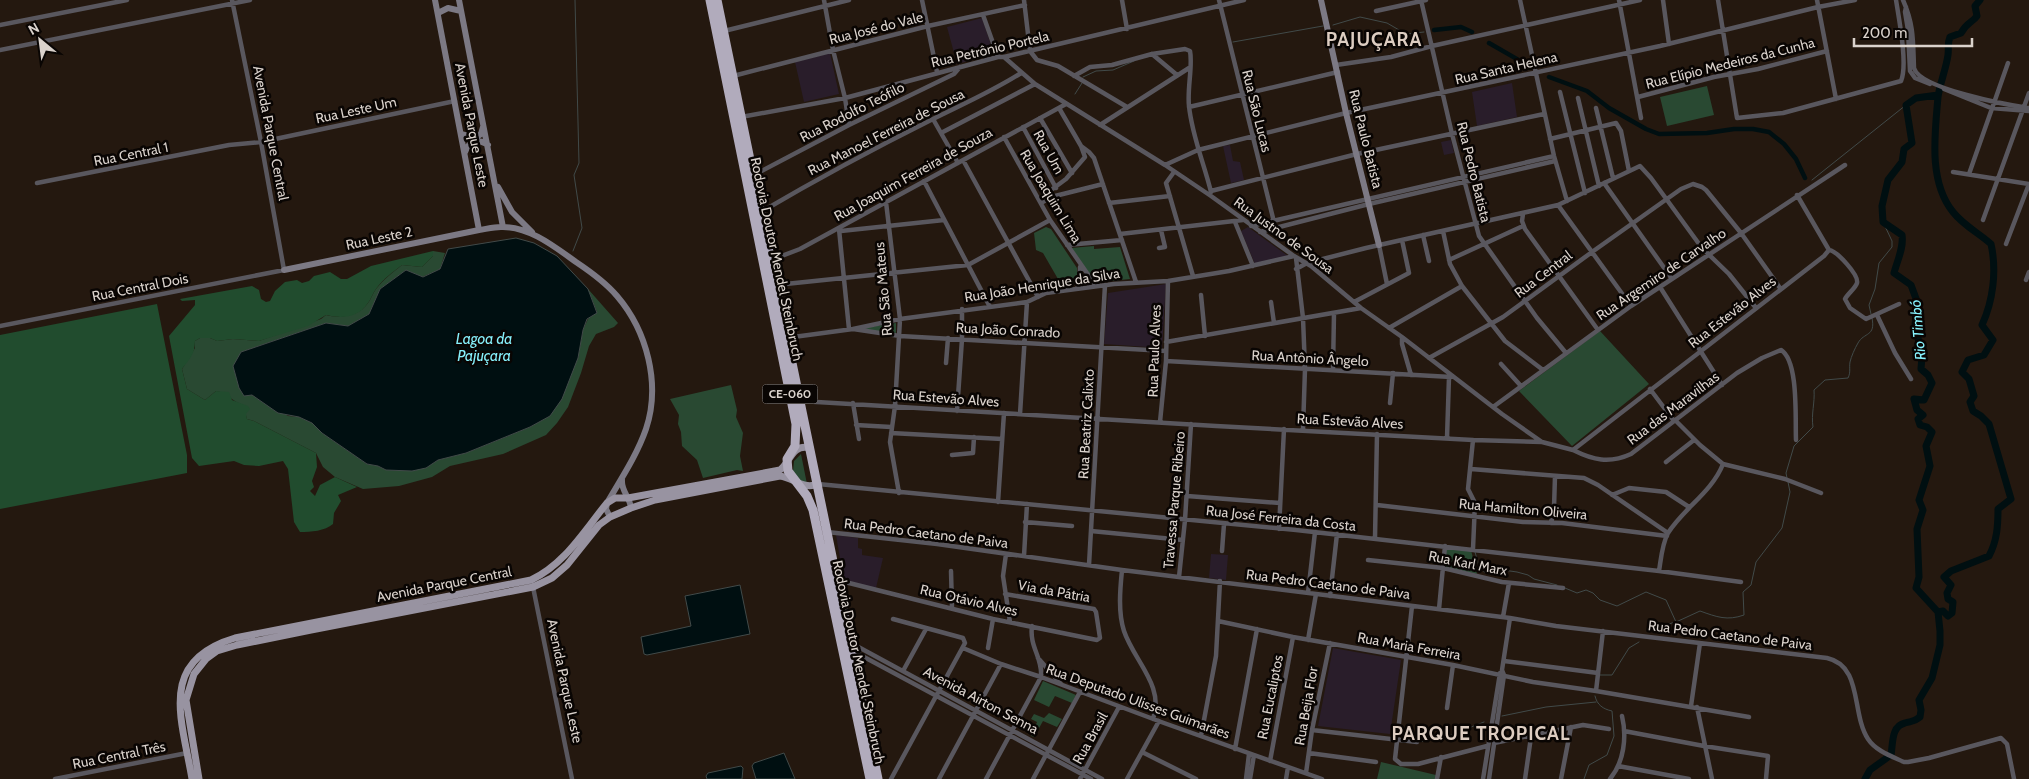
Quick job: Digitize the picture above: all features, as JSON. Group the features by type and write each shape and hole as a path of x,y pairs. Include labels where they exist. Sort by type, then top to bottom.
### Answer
{"highway":[{"name":"Rodovia Doutor Mendel Steinbruch","path":"710,0 796,424 795,446 787,459 788,471 807,496 815,517 870,779"},
{"name":"Rodovia Doutor Mendel Steinbruch","path":"717,0 878,779"}],"main road":[{"path":"607,503 615,498 628,498 780,470 787,459 797,450 805,447 810,448"},
{"name":"Avenida Parque Central","path":"199,779 186,700 194,674 206,659 217,651 311,630 533,587 552,578 567,565 600,525 610,517 655,500 780,476 807,486 818,484"},
{"name":"Avenida Parque Central","path":"192,779 179,707 179,692 183,679 191,665 211,646 235,638 531,580 554,567 566,556 607,503"}],"street":[{"path":"0,25 127,0"},
{"path":"210,0 211,6"},
{"path":"0,50 232,1 250,0"},
{"path":"436,2 448,5 459,0"},
{"name":"Avenida Parque Leste","path":"459,0 488,145 502,227"},
{"path":"824,0 833,50 845,98 849,126"},
{"path":"724,31 849,0"},
{"path":"922,0 937,72"},
{"path":"1122,0 1127,29"},
{"name":"Rua São Lucas","path":"1219,0 1262,178 1273,221 1277,227"},
{"name":"Rua Petrônio Portela","path":"741,117 845,98 998,56 1004,57 1127,29 1244,0"},
{"name":"Rua Paulo Batista","path":"1321,0 1387,284"},
{"path":"1376,11 1423,0"},
{"name":"Rua Pedro Batista","path":"1423,0 1452,134 1475,225 1483,243 1566,353"},
{"path":"1520,0 1544,114 1567,201"},
{"path":"1336,65 1391,57 1620,2 1640,0"},
{"path":"1663,0 1669,44"},
{"path":"1718,0 1737,118 1783,113 1901,81 1903,72 1902,37 1896,0"},
{"path":"1817,0 1836,99"},
{"name":"Rua Santa Helena","path":"1165,165 1198,150 1346,113 1536,74 1669,44 1818,7 1855,0"},
{"path":"1903,0 1912,25 1914,70 1919,75 1934,84 1992,105 2026,109"},
{"name":"Avenida Parque Central","path":"232,1 261,142 284,270"},
{"name":"Avenida Parque Leste","path":"436,2 479,230"},
{"path":"1620,2 1641,118"},
{"path":"1024,3 1030,51 1037,60 1052,63 1127,107"},
{"name":"Rua José do Vale","path":"733,76 928,26 983,15 1024,3"},
{"path":"438,13 448,8 461,11"},
{"path":"983,15 998,56"},
{"path":"1074,76 1090,67 1112,65 1152,54 1188,50 1191,53 1189,107 1198,150 1211,193 1357,154 1544,114"},
{"name":"Rua Elípio Medeiros da Cunha","path":"1638,97 1827,51"},
{"path":"1152,54 1177,75"},
{"name":"Rua Justno de Sousa","path":"1004,57 1035,84 1174,172 1211,193 1250,226 1295,257 1307,263 1361,308 1402,337 1451,377 1542,442"},
{"path":"1969,174 2008,63"},
{"name":"Rua Rodolfo Teófilo","path":"752,176 954,74 960,67"},
{"path":"1100,125 1190,68"},
{"path":"1189,107 1338,72"},
{"name":"Rua Manoel Ferreira de Sousa","path":"761,212 800,189 1021,73"},
{"path":"941,133 1035,84"},
{"path":"1560,92 1585,194"},
{"path":"1983,220 2026,109 2029,92"},
{"path":"1578,98 1602,185 1672,278"},
{"name":"Rua Leste Um","path":"229,145 261,142 455,101"},
{"name":"Rua Joaquim Ferreira de Souza","path":"770,260 800,249 840,230 886,202 1066,104"},
{"path":"1040,201 1072,173 1085,157 1081,146 1059,108"},
{"path":"1596,108 1613,178"},
{"path":"1040,118 1072,173"},
{"path":"933,119 958,163"},
{"path":"1550,139 1616,122 1621,130 1629,171"},
{"path":"461,134 475,138 481,134 484,126"},
{"name":"Rua Um","path":"1023,127 1056,188"},
{"name":"Rua Joaquim Lima","path":"1004,137 1050,220 1080,266 1096,286"},
{"path":"465,152 468,145 474,141 480,140 488,145"},
{"name":"Rua Central 1","path":"37,183 229,145"},
{"path":"1081,146 1092,154 1136,282"},
{"path":"1250,226 1335,207 1406,196 1555,158"},
{"path":"963,160 1038,297"},
{"name":"Rua Argemiro de Carvalho","path":"1493,407 1631,306 1845,164"},
{"path":"1296,269 1307,263 1423,235 1523,214 1558,204 1585,194 1613,178 1640,166 1708,254 1729,274 1756,308"},
{"path":"1174,172 1166,181 1192,276"},
{"path":"1953,172 2029,184 2006,244"},
{"path":"1260,232 1337,213 1405,190 1464,180"},
{"path":"494,181 512,212 537,236 586,268 612,291 629,312 643,342 651,377 649,416 639,447 607,503 606,509 610,517"},
{"path":"924,182 990,306"},
{"path":"1040,201 1103,184"},
{"name":"Rua Central","path":"1429,358 1491,325 1632,223 1689,185 1698,185 1706,190 1741,233 1780,288"},
{"path":"1405,190 1406,196"},
{"path":"1109,203 1170,196"},
{"path":"1798,196 1830,250 1842,258 1857,279 1856,284 1846,298 1848,306 1864,319 1899,304"},
{"name":"Rua São Mateus","path":"886,202 900,319 890,446 899,493"},
{"path":"1558,204 1631,306"},
{"path":"1335,207 1337,213"},
{"path":"1310,213 1311,219"},
{"path":"1523,214 1523,226 1598,330"},
{"path":"851,329 840,230 944,220"},
{"path":"776,285 845,276 968,265 1050,220"},
{"path":"1067,245 1161,230 1243,220"},
{"path":"1235,222 1253,266"},
{"path":"1449,260 1523,226"},
{"path":"479,230 502,227 537,236"},
{"name":"Rua Leste 2","path":"284,270 479,230"},
{"path":"1159,248 1165,247 1161,230"},
{"path":"1443,231 1449,260 1462,286 1491,325 1510,345 1543,370"},
{"path":"1423,235 1429,262"},
{"path":"1354,302 1387,284 1407,276 1410,272 1402,240"},
{"name":"Rua Estevão Alves","path":"799,401 1473,440 1542,442 1572,450 1830,250"},
{"path":"1295,257 1303,318 1305,369 1303,430"},
{"name":"Rua João Henrique da Silva","path":"786,338 851,329 900,319 1027,302 1046,293 1104,285 1168,281 1295,257"},
{"path":"1076,289 1080,280 1080,266"},
{"name":"Rua Central Dois","path":"0,326 284,270"},
{"path":"2026,280 2029,272"},
{"name":"Rua Paulo Alves","path":"1160,422 1166,361 1168,281"},
{"name":"Rua Beatriz Calixto","path":"1089,565 1104,285"},
{"path":"1389,328 1462,286"},
{"path":"1660,287 1722,385"},
{"path":"1201,295 1205,336"},
{"path":"1020,414 1027,302"},
{"path":"1271,302 1274,323"},
{"path":"1166,342 1361,308"},
{"path":"957,411 962,310"},
{"path":"1333,370 1334,313"},
{"path":"1877,315 1894,353 1911,379"},
{"name":"Rua João Conrado","path":"851,329 900,336 1166,351"},
{"path":"1402,337 1402,344 1411,375"},
{"path":"946,363 948,338"},
{"name":"Rua das Maravilhas","path":"1572,450 1598,460 1618,459 1637,450 1753,363 1782,350 1788,360 1792,373 1796,440"},
{"name":"Rua Antônio Ângelo","path":"1166,361 1451,377"},
{"path":"1501,364 1521,386"},
{"path":"1390,403 1393,373"},
{"path":"1447,438 1451,377"},
{"path":"1650,389 1675,421 1723,464 1785,478 1821,493"},
{"path":"853,403 859,439"},
{"path":"998,502 1004,413"},
{"name":"Travessa Parque Ribeiro","path":"1179,577 1187,496 1191,424"},
{"path":"856,425 891,430 1002,439"},
{"path":"1279,528 1284,429"},
{"path":"1375,538 1377,434"},
{"path":"952,455 973,453 974,437"},
{"path":"1473,440 1468,488 1475,503 1473,549"},
{"path":"1666,462 1694,440"},
{"path":"1659,570 1667,535 1689,507 1715,481 1723,464"},
{"path":"1471,469 1584,478 1612,495 1667,535"},
{"path":"622,476 622,486 631,508"},
{"path":"1551,523 1554,508 1555,476"},
{"name":"Rua José Ferreira da Costa","path":"818,484 1375,538 1659,570 1741,582"},
{"path":"1612,495 1629,488 1666,492 1689,507"},
{"path":"1187,496 1280,504"},
{"path":"1024,556 1026,504"},
{"name":"Rua Hamilton Oliveira","path":"1377,505 1474,517 1562,523 1667,535"},
{"path":"1025,522 1072,526"},
{"path":"1222,551 1224,524"},
{"name":"Rua Pedro Caetano de Paiva","path":"826,532 1827,658 1841,663 1848,672 1853,685 1856,707 1862,727 1875,747 1904,762 1908,762 2001,738 2007,744 2014,779"},
{"path":"1091,532 1183,540"},
{"path":"1308,593 1315,532"},
{"path":"1330,596 1337,534"},
{"path":"1439,609 1445,546"},
{"path":"1006,554 1003,576 1010,622"},
{"name":"Rua Karl Marx","path":"1368,560 1443,568 1509,583 1563,588"},
{"path":"951,570 952,608"},
{"path":"1122,570 1119,599 1123,628 1154,690 1156,706 1156,720 1142,752 1127,779"},
{"name":"Rua Otávio Alves","path":"836,580 993,619 1097,640"},
{"path":"1201,736 1216,656 1220,582"},
{"path":"1503,617 1509,583"},
{"name":"Avenida Parque Leste","path":"533,587 572,779"},
{"name":"Via da Pátria","path":"1006,594 1094,609 1100,637 1097,640"},
{"path":"1308,640 1316,594"},
{"path":"1412,606 1396,761 1408,765 1488,746"},
{"path":"1483,779 1510,618"},
{"path":"893,619 926,629 904,671"},
{"path":"988,648 993,619"},
{"name":"Rua Maria Ferreira","path":"1218,621 1406,658 1502,673 1533,682 1749,717"},
{"path":"986,779 1041,677 1041,667 1031,639 1032,626"},
{"name":"Rua Deputado Ulisses Guimarães","path":"926,629 963,638 964,646 1002,664 1322,779"},
{"path":"1235,749 1257,629"},
{"path":"1596,691 1603,631"},
{"name":"Rua Eucaliptos","path":"1270,761 1293,637"},
{"path":"1700,642 1694,707 1712,779"},
{"name":"Rua Beija Flor","path":"1306,773 1312,730 1330,643"},
{"name":"Avenida Airton Senna","path":"849,645 904,671 1081,777 1091,779"},
{"name":"Avenida Airton Senna","path":"849,645 908,680 938,693"},
{"path":"891,779 964,646"},
{"path":"1038,657 1061,685"},
{"path":"1504,662 1598,673"},
{"path":"938,779 1002,664"},
{"path":"1447,708 1453,665"},
{"path":"1490,779 1502,673"},
{"path":"908,680 910,675"},
{"path":"1033,779 1080,692"},
{"name":"Rua Brasil","path":"1081,777 1119,707"},
{"name":"Avenida Airton Senna","path":"975,713 1013,730 1102,779"},
{"path":"1610,779 1618,766 1622,752 1624,731 1622,716"},
{"path":"1494,743 1531,737 1571,727 1594,726 1608,728"},
{"path":"1561,779 1571,727"},
{"path":"1312,730 1417,742"},
{"path":"1624,731 1768,756 1766,779"},
{"path":"1525,779 1531,737"},
{"path":"1142,752 1196,779"},
{"name":"Rua Central Três","path":"55,779 187,753"},
{"path":"1309,753 1376,762"},
{"path":"1246,779 1251,754"},
{"path":"1250,779 1251,754"},
{"path":"1437,779 1442,757"},
{"path":"1618,766 1689,779"},
{"path":"1286,779 1288,767"}],"shaded area":[{"path":"982,18 994,54 957,64 947,27"},
{"path":"830,53 839,94 804,102 795,62"},
{"path":"1512,83 1517,117 1477,126 1472,92"},
{"path":"1451,140 1454,153 1444,155 1441,142"},
{"path":"1230,145 1233,161 1240,162 1244,180 1231,183 1223,146"},
{"path":"1248,227 1288,256 1255,264 1241,231"},
{"path":"1166,284 1162,348 1104,344 1108,293"},
{"path":"836,535 858,538 858,548 862,549 862,555 883,558 876,588 844,582"},
{"path":"1211,554 1228,555 1226,580 1209,578"},
{"path":"1333,648 1401,660 1390,734 1318,726"}],"green space":[{"path":"1707,86 1714,115 1667,126 1660,97"},
{"path":"1046,227 1051,229 1077,268 1078,280 1071,286 1066,287 1057,284 1058,279 1043,253 1036,250 1034,233"},
{"path":"1094,246 1094,249 1120,247 1130,279 1092,283 1071,248"},
{"path":"433,251 445,253 440,269 422,277 406,270 380,289 369,314 348,326 326,323 241,352 252,395 288,416 299,417 312,423 322,433 367,464 386,470 426,468 438,460 466,453 530,427 550,416 578,358 583,330 588,319 597,312 588,289 618,323 614,327 596,334 589,346 568,407 546,435 503,454 450,466 432,477 399,486 363,489 335,477 323,467 316,453 247,419 243,405 223,393 216,391 205,400 187,389 182,369 195,348 195,341 200,338 210,338 217,341 233,339 259,341 321,319 326,315 338,317 355,314 364,307 379,286 395,270 402,265 422,267 433,256"},
{"path":"433,251 433,256 422,267 402,265 391,273 378,286 364,308 355,314 344,317 326,315 308,326 259,341 233,339 217,341 210,338 200,338 195,341 193,353 182,369 187,389 205,400 216,391 229,392 232,400 248,406 250,409 246,414 247,419 316,453 317,467 312,481 314,487 310,491 315,496 320,485 335,477 357,487 338,495 341,501 334,513 333,524 322,530 300,532 294,522 288,469 283,461 259,466 244,465 234,461 199,466 192,458 169,336 195,305 195,300 182,301 180,299 252,286 259,290 261,299 266,302 270,301 275,291 285,282 297,280 302,283 309,281 314,276 330,272 341,279 347,279 371,266"},
{"path":"157,304 187,455 187,473 0,509 0,335"},
{"path":"896,323 896,333 863,330 863,328"},
{"path":"1600,331 1649,384 1572,446 1519,391"},
{"path":"731,385 737,410 736,417 743,433 740,456 743,471 737,470 703,478 697,460 682,446 681,432 678,424 679,415 670,399"},
{"path":"801,454 807,484 802,483 793,471 794,461"},
{"path":"1450,547 1471,550 1477,574 1446,567 1446,550"},
{"path":"1043,681 1076,695 1072,703 1055,696 1049,707 1034,700"},
{"path":"1049,713 1062,719 1057,727 1043,721 1034,737 1031,736 1037,722 1031,719 1034,714 1044,718"},
{"path":"1381,762 1436,775 1435,779 1377,779"}],"water":[{"name":"Lagoa da Pajuçara","path":"516,238 534,243 557,256 588,289 597,313 587,319 578,358 562,399 550,416 530,427 466,453 438,460 426,468 412,471 386,470 367,464 322,433 312,423 299,417 278,413 252,395 244,396 239,388 233,366 241,352 326,323 348,326 369,314 380,289 406,270 423,277 440,269 448,249"},
{"path":"740,585 750,634 647,655 644,654 641,637 691,626 685,596"},
{"path":"784,753 795,779 756,779 752,766 754,763"},
{"path":"741,766 743,768 742,779 707,779 706,776 708,773"}],"waterway":[{"path":"573,251 582,228 574,175 579,163 575,0"},
{"path":"1938,612 1943,611 1948,616 1952,613 1953,602 1948,599 1947,593 1951,585 1944,577 1951,571 1989,556 1994,545 1998,509 2011,499 1989,424 1973,411 1970,402 1974,396 1969,379 1962,372 1968,360 1984,355 1993,340 1982,325 1989,306 1993,286 1994,265 1991,244 1957,217 1945,200 1936,171 1935,156 1938,97 1947,60 1949,39 1961,33 1977,16 1975,6 1980,0"},
{"path":"1333,25 1360,17 1387,23 1406,34 1424,32"},
{"path":"1233,42 1323,26"},
{"path":"1434,30 1461,27 1472,32"},
{"path":"1489,43 1529,66"},
{"path":"1083,77 1096,71 1113,70 1134,61"},
{"path":"1549,77 1587,91 1609,108 1646,129 1659,134 1707,133 1734,129 1753,129 1769,132 1784,144 1796,159 1805,178"},
{"path":"1075,94 1082,83"},
{"name":"Rio Timbó","path":"1865,779 1870,770 1891,755 1897,728 1920,717 1919,700 1932,678 1940,645 1938,612 1916,588 1919,577 1917,529 1923,510 1919,500 1930,466 1926,446 1932,432 1927,427 1920,425 1918,419 1923,415 1917,410 1914,399 1924,400 1932,383 1928,375 1921,369 1922,356 1915,324 1918,304 1911,285 1894,273 1901,250 1902,235 1883,222 1882,206 1888,180 1902,162 1904,149 1912,143 1906,105 1916,98 1938,95"},
{"path":"1812,180 1906,105"},
{"path":"1871,314 1869,305 1875,289 1879,263 1892,247 1892,241 1883,222"},
{"path":"1787,478 1786,473 1794,446 1813,427 1814,390 1825,380 1848,378 1852,355 1860,340 1871,331 1872,318"},
{"path":"1565,588 1577,593 1586,590 1593,593 1600,600 1617,606 1646,592 1666,600 1676,622 1700,611 1722,618 1744,615 1743,592 1751,585 1756,562 1782,528 1790,492 1788,482"},
{"path":"1475,552 1479,566 1484,572 1496,569 1517,572 1557,585"},
{"path":"1654,629 1675,622"},
{"path":"1600,675 1612,675 1629,648 1639,642"},
{"path":"1584,779 1589,765 1607,755 1614,736 1612,711 1601,706 1595,696"},
{"path":"1502,716 1546,707 1596,702"},
{"path":"1418,742 1446,737 1484,722"}],"district":[{"name":"PAJUÇARA","path":"1374,39"},
{"name":"PARQUE TROPICAL","path":"1481,733"}]}
